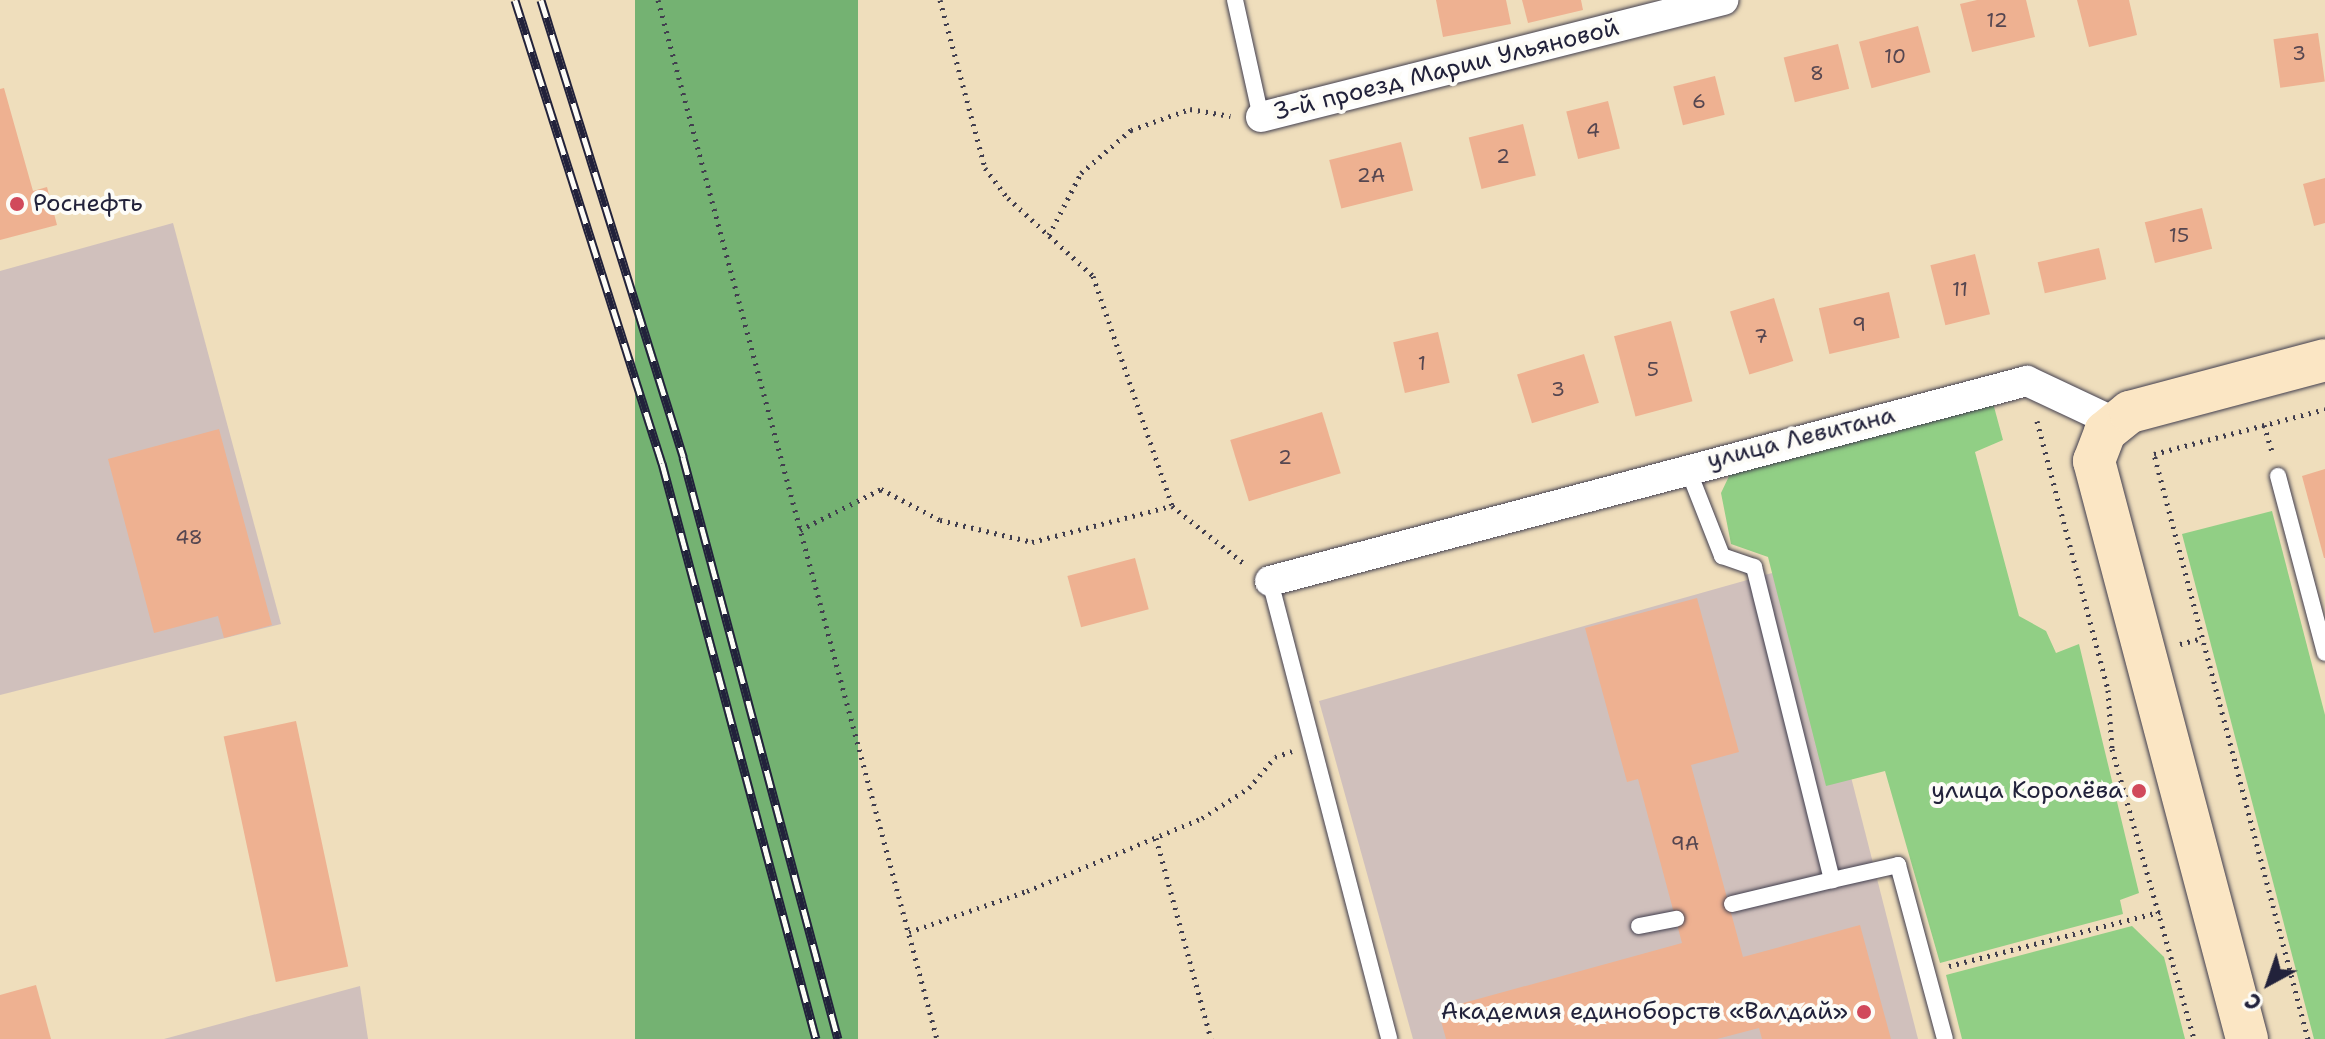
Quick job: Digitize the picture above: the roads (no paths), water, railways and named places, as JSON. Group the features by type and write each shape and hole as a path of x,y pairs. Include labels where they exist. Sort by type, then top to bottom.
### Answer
{"main road":[{"path":"2247,1039 2094,473 2099,442 2114,422 2136,410 2325,360"}],"street":[{"name":"3-й проезд Марии Ульяновой","path":"1261,117 1723,0"},
{"name":"улица Левитана","path":"1270,581 1687,467 2027,381 2114,422"}],"lane":[{"path":"1235,0 1261,117"},
{"path":"1687,467 1722,556 1754,567 1832,880"},
{"path":"2278,476 2325,653"},
{"path":"1270,581 1389,1039"},
{"path":"1732,904 1898,865 1945,1039"},
{"path":"1639,926 1676,919"}],"railway":[{"path":"515,0 662,463 816,1039"},
{"path":"541,0 683,457 838,1039"}],"place":[{"name":"Роснефть","path":"17,204"},
{"name":"улица Королёва","path":"2139,791"},
{"name":"Академия единоборств «Валдай»","path":"1864,1012"}]}
